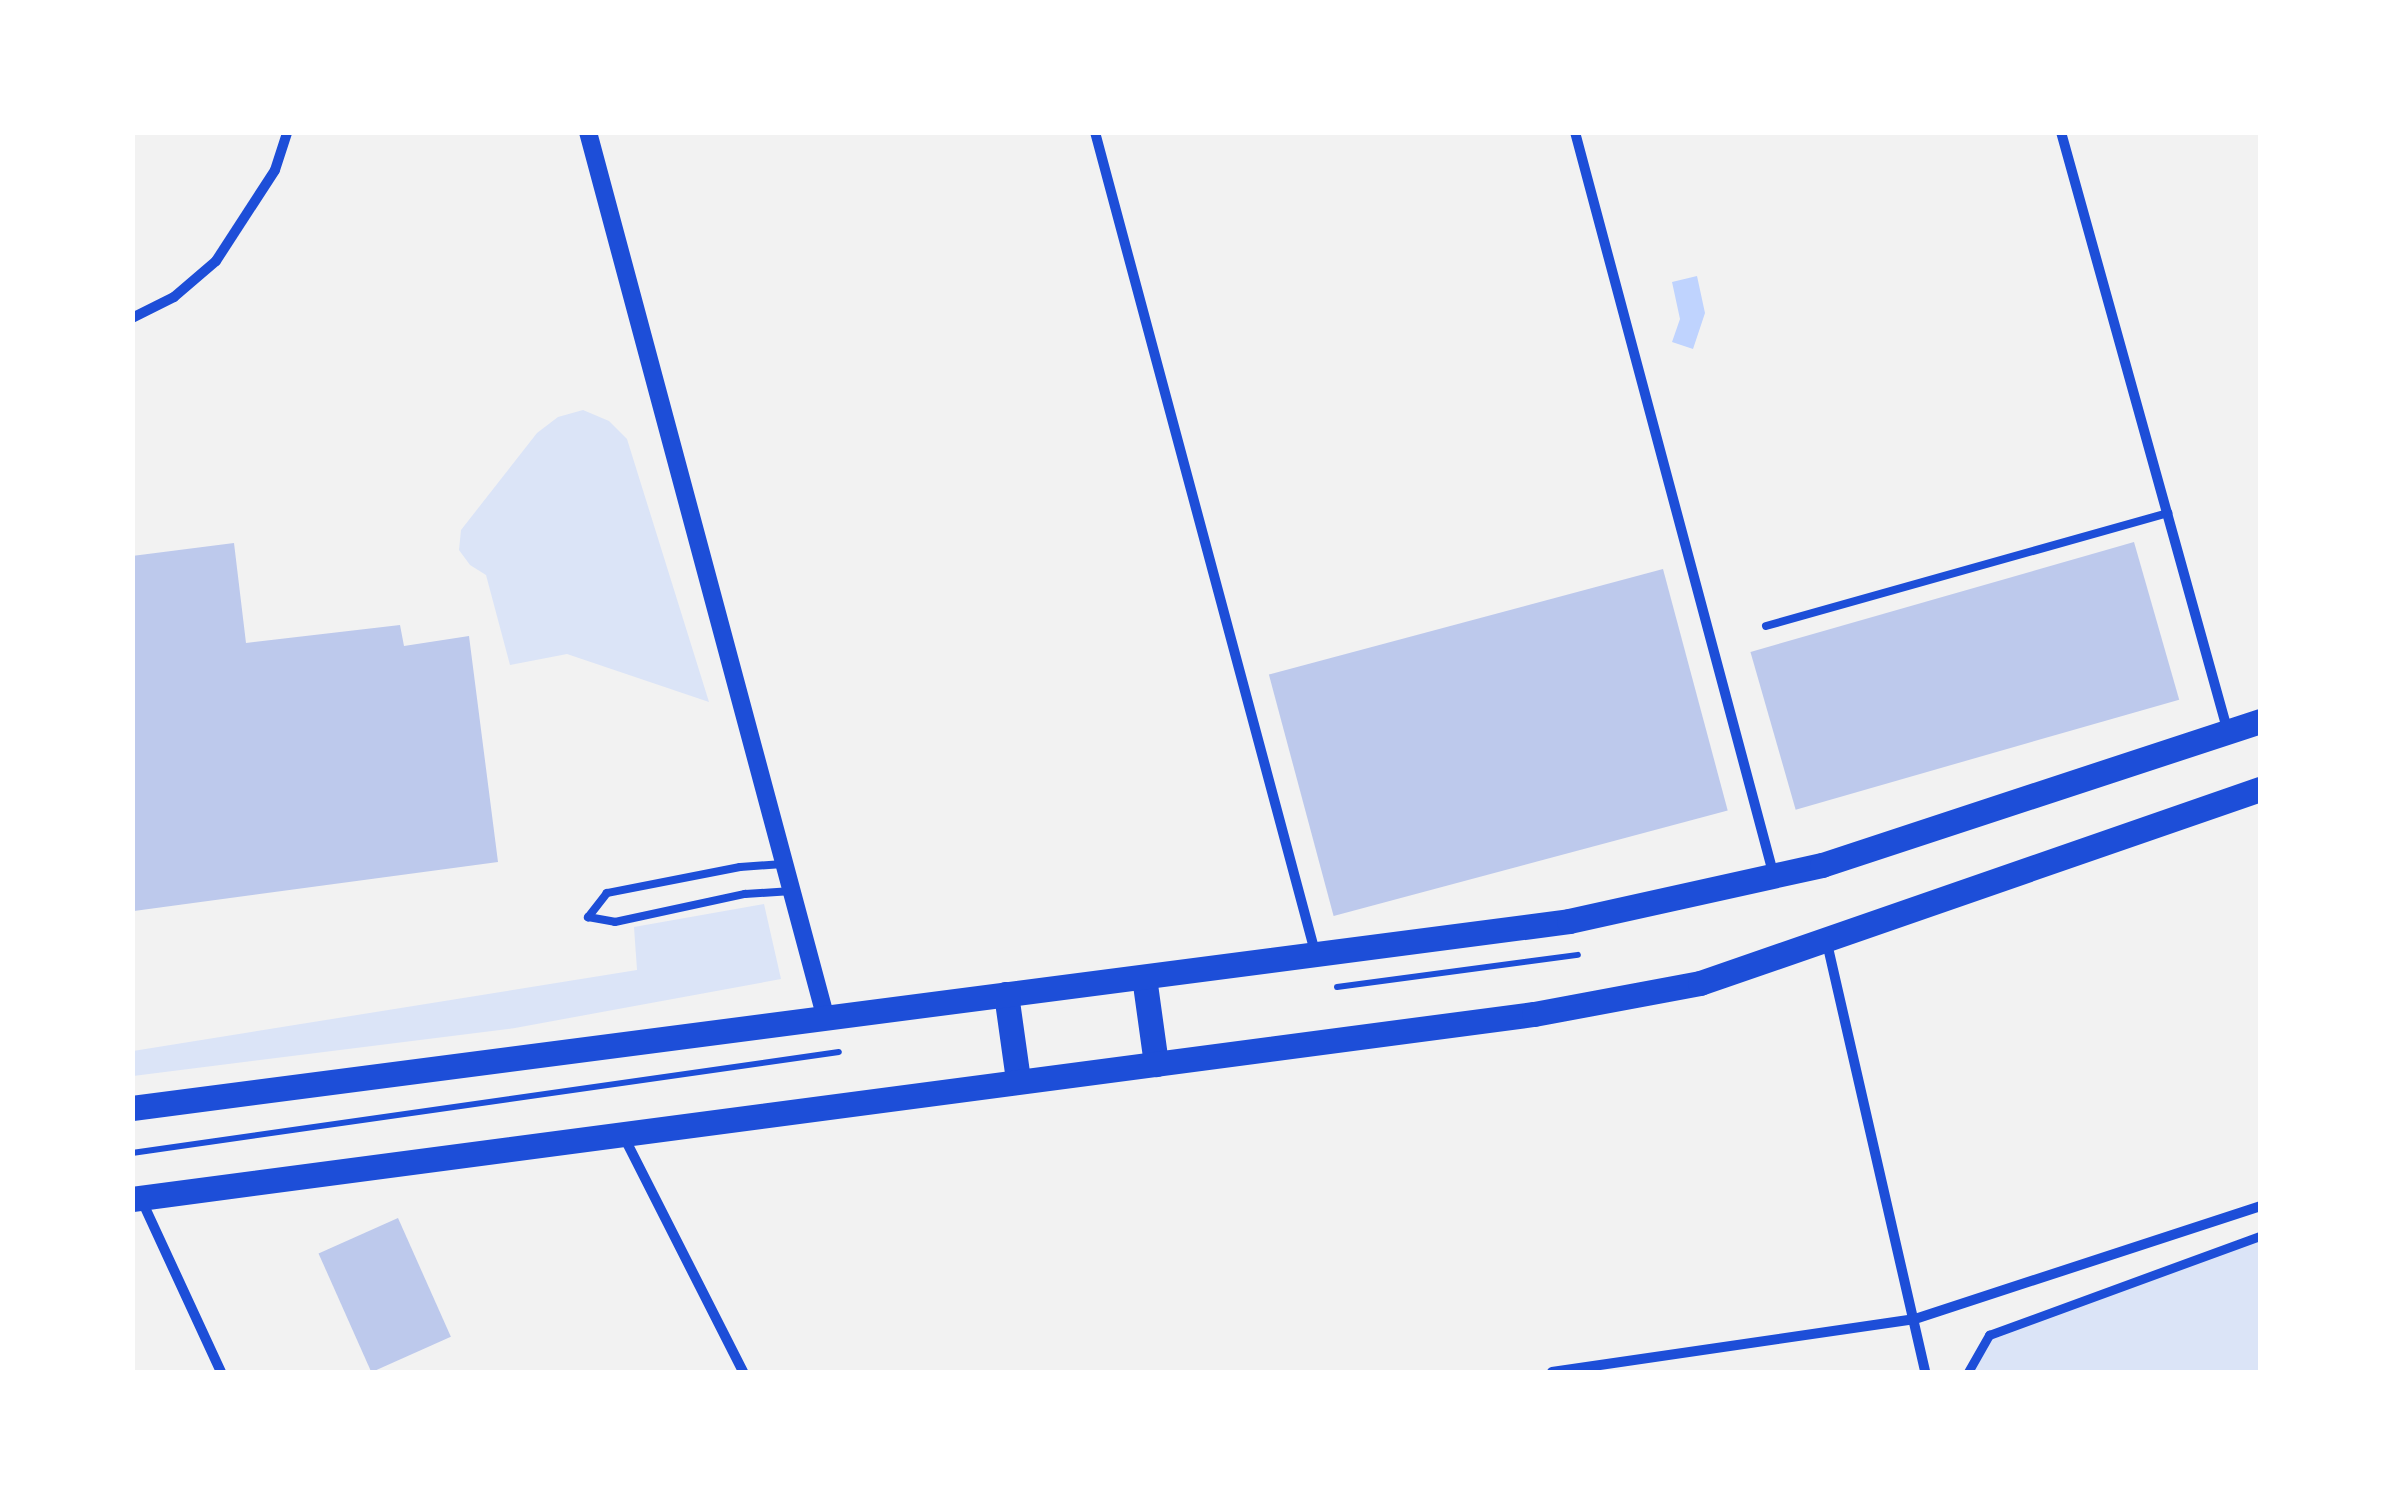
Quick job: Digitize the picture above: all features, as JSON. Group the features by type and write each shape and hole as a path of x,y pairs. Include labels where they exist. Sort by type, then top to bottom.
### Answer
{"main road":[{"path":"132,1108 1006,994 1317,958 1569,921 1774,877 2260,721"},
{"path":"136,1198 622,1131 1534,1014 1700,982 1827,942 2260,789"},
{"path":"1144,977 1156,1064"},
{"path":"1006,994 1018,1079"}],"street":[{"path":"132,318 174,297 216,261 275,170 288,132"},
{"path":"588,132 826,1020"},
{"path":"1095,132 1317,958"},
{"path":"1576,132 1774,877"},
{"path":"2062,132 2229,733"},
{"path":"1827,942 1926,1372"},
{"path":"622,1131 743,1372"},
{"path":"136,1198 221,1372"},
{"path":"1552,1372 1915,1319 2260,1206"},
{"path":"1968,1372 1990,1334 2260,1236"}],"lane":[{"path":"1766,626 2168,513"},
{"path":"787,864 740,867 607,893 588,917 615,922 726,898 794,890"}],"shaded area":[{"path":"583,410 609,421 627,439 709,702 567,654 510,665 486,575 470,565 459,550 461,530 537,433 558,417"},
{"path":"764,904 781,979 515,1028 133,1076 133,1051 637,970 634,927"},
{"path":"2260,1236 2260,1372 1968,1372 1989,1335"}],"water":[{"path":"1697,276 1705,313 1693,349 1672,342 1680,319 1672,282"}],"building":[{"path":"2134,542 2179,700 1796,810 1750,652"},
{"path":"234,543 246,643 400,625 404,646 469,636 498,862 134,911 132,556"},
{"path":"1663,569 1728,810 1334,916 1269,675"},
{"path":"398,1218 451,1337 371,1372 319,1253"}]}
